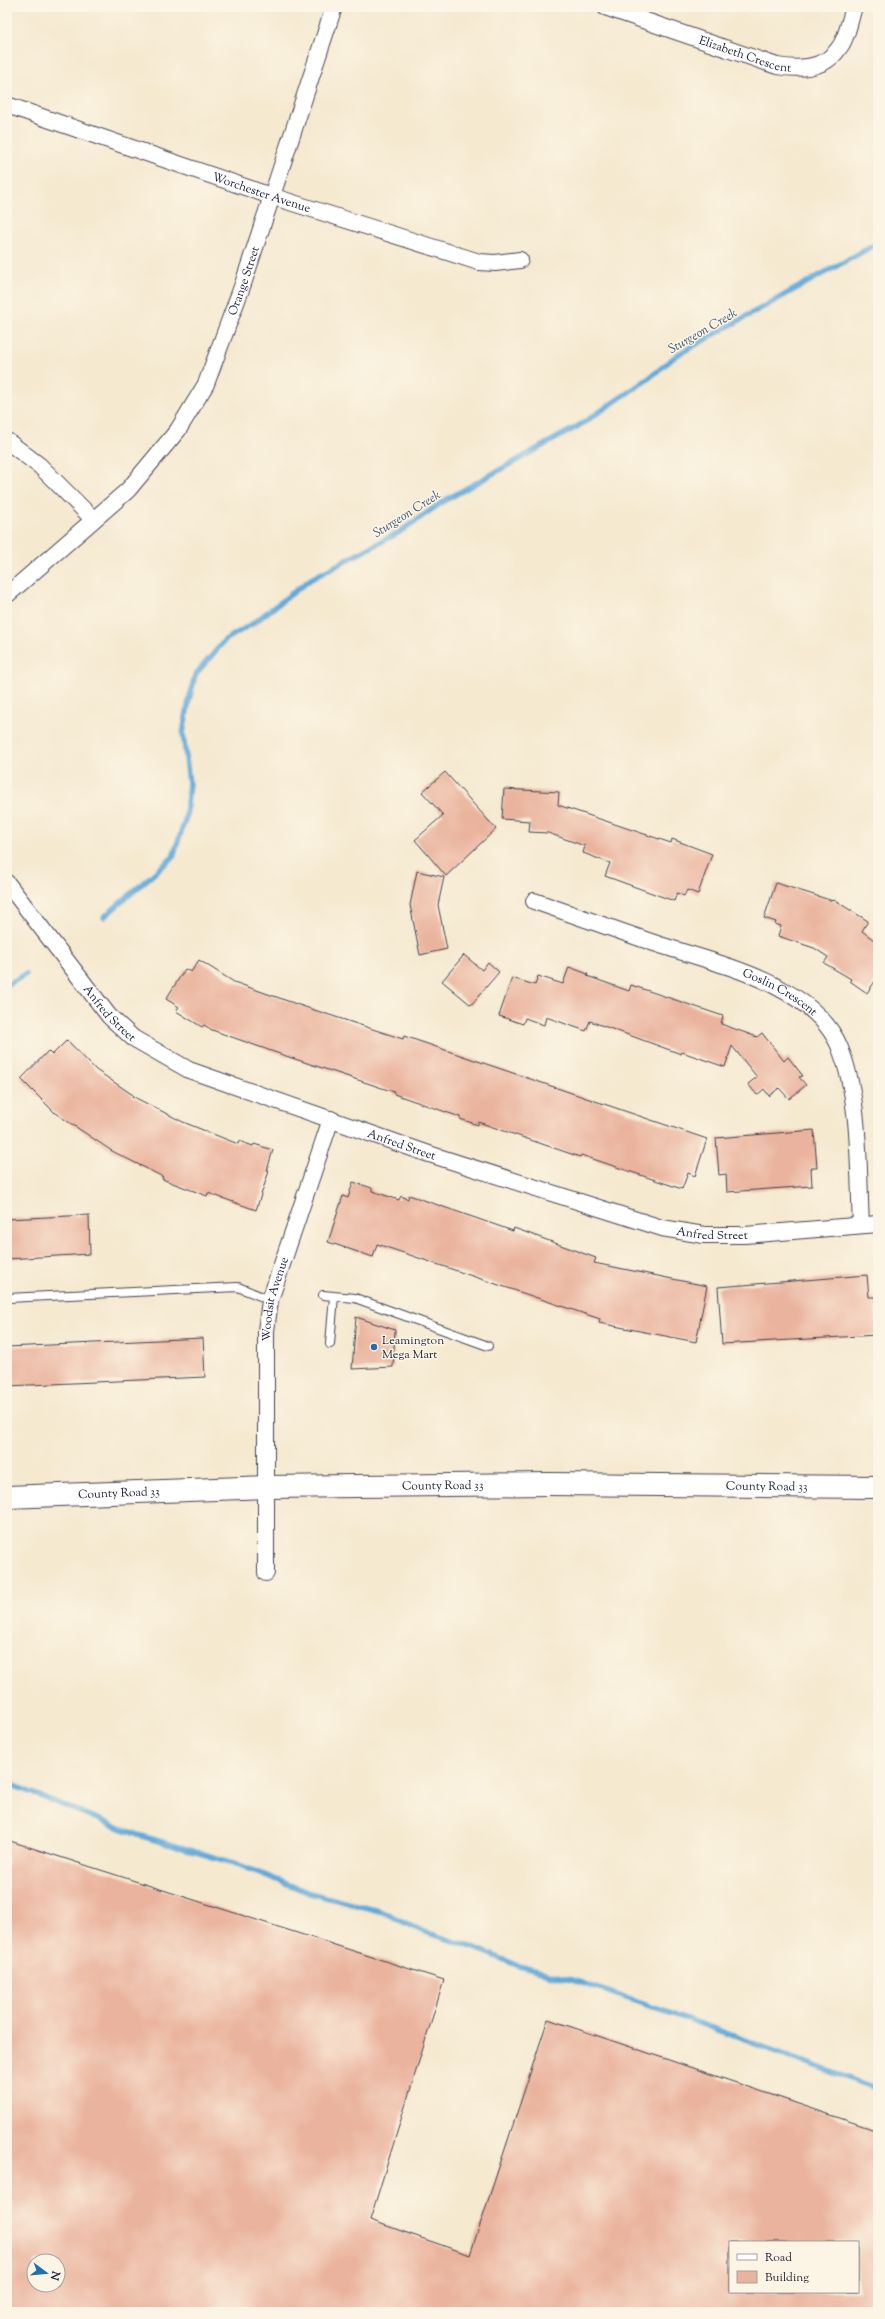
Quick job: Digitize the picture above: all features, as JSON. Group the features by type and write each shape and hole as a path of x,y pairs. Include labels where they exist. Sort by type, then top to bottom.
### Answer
{"main road":[{"name":"County Road 33","path":"7,1497 266,1487 557,1484 878,1487"}],"street":[{"name":"Orange Street","path":"7,595 128,490 178,430 206,384 243,284 334,7"},
{"name":"Elizabeth Crescent","path":"605,7 777,66 795,69 813,67 824,62 840,48 854,7"},
{"name":"Worchester Avenue","path":"7,105 271,196 479,262 496,263 520,260"},
{"path":"7,441 40,466 93,519"},
{"name":"Anfred Street","path":"7,883 109,1016 133,1038 189,1070 429,1154 662,1228 704,1235 745,1235 878,1224"},
{"name":"Goslin Crescent","path":"534,901 747,974 786,992 815,1012 834,1035 849,1075 856,1132 861,1225"},
{"name":"Woodsit Avenue","path":"266,1573 266,1331 270,1300 331,1119"}],"lane":[{"path":"7,1298 238,1286 270,1300"},
{"path":"323,1295 355,1298 488,1346"},
{"path":"330,1344 334,1296"}],"building":[{"path":"445,772 496,829 446,876 415,840 443,815 422,792"},
{"path":"504,789 559,792 558,805 671,843 672,839 712,854 698,894 687,890 684,896 677,893 674,901 605,876 610,863 583,853 585,846 548,833 529,832 530,821 502,819"},
{"path":"417,871 444,877 438,905 447,949 420,955 410,905"},
{"path":"776,883 833,901 834,900 868,921 862,931 878,943 878,977 867,993 850,981 851,979 824,963 828,957 814,948 778,936 781,926 775,924 776,922 764,918"},
{"path":"464,955 482,970 488,962 499,972 471,1005 442,981"},
{"path":"199,960 234,982 299,1005 403,1039 404,1036 707,1139 695,1176 688,1173 682,1189 581,1155 580,1157 478,1122 478,1125 460,1119 460,1117 394,1094 394,1092 274,1052 212,1030 204,1025 202,1027 176,1011 179,1007 166,999 185,969 191,972"},
{"path":"569,967 588,974 587,976 629,991 631,985 723,1016 721,1024 757,1037 762,1033 784,1061 788,1057 803,1076 799,1077 806,1085 789,1099 779,1088 769,1096 764,1089 757,1095 748,1084 757,1077 732,1046 725,1067 682,1052 681,1054 590,1021 586,1031 546,1017 544,1025 525,1018 523,1024 499,1016 512,978 535,985 538,976 563,984"},
{"path":"67,1040 96,1070 133,1095 132,1096 183,1122 238,1144 239,1141 253,1146 254,1144 273,1150 267,1170 269,1171 256,1210 208,1193 207,1196 162,1179 163,1177 112,1151 55,1113 21,1079 48,1051 52,1055"},
{"path":"814,1130 817,1168 811,1168 812,1186 727,1192 726,1174 719,1175 716,1138"},
{"path":"353,1182 372,1188 372,1191 399,1200 401,1196 408,1199 409,1195 513,1231 514,1228 596,1258 594,1263 707,1286 696,1342 599,1323 600,1319 377,1244 373,1257 328,1242 343,1196 348,1198"},
{"path":"89,1215 90,1254 7,1259 7,1219"},
{"path":"867,1275 869,1297 875,1297 877,1335 722,1344 718,1287"},
{"name":"Leamington Mega Mart","path":"356,1317 395,1330 393,1367 352,1369"},
{"path":"203,1338 205,1377 7,1386 7,1347"},
{"path":"7,1840 444,1980 370,2220 470,2255 548,2019 878,2131 878,2312 7,2312"}],"waterway":[{"name":"Sturgeon Creek","path":"104,917 173,857 186,817 189,783 183,733 189,700 195,675 225,640 252,624 311,579 398,533 444,501 580,425 648,379 677,355 878,243"},
{"name":"Sturgeon Creek","path":"7,985 26,974"},
{"path":"7,1783 138,1835 237,1864 310,1893 383,1912 422,1931 478,1949 519,1966 579,1982 693,2021 878,2089"}],"place":[{"name":"Leamington Mega Mart","path":"374,1347"}]}
